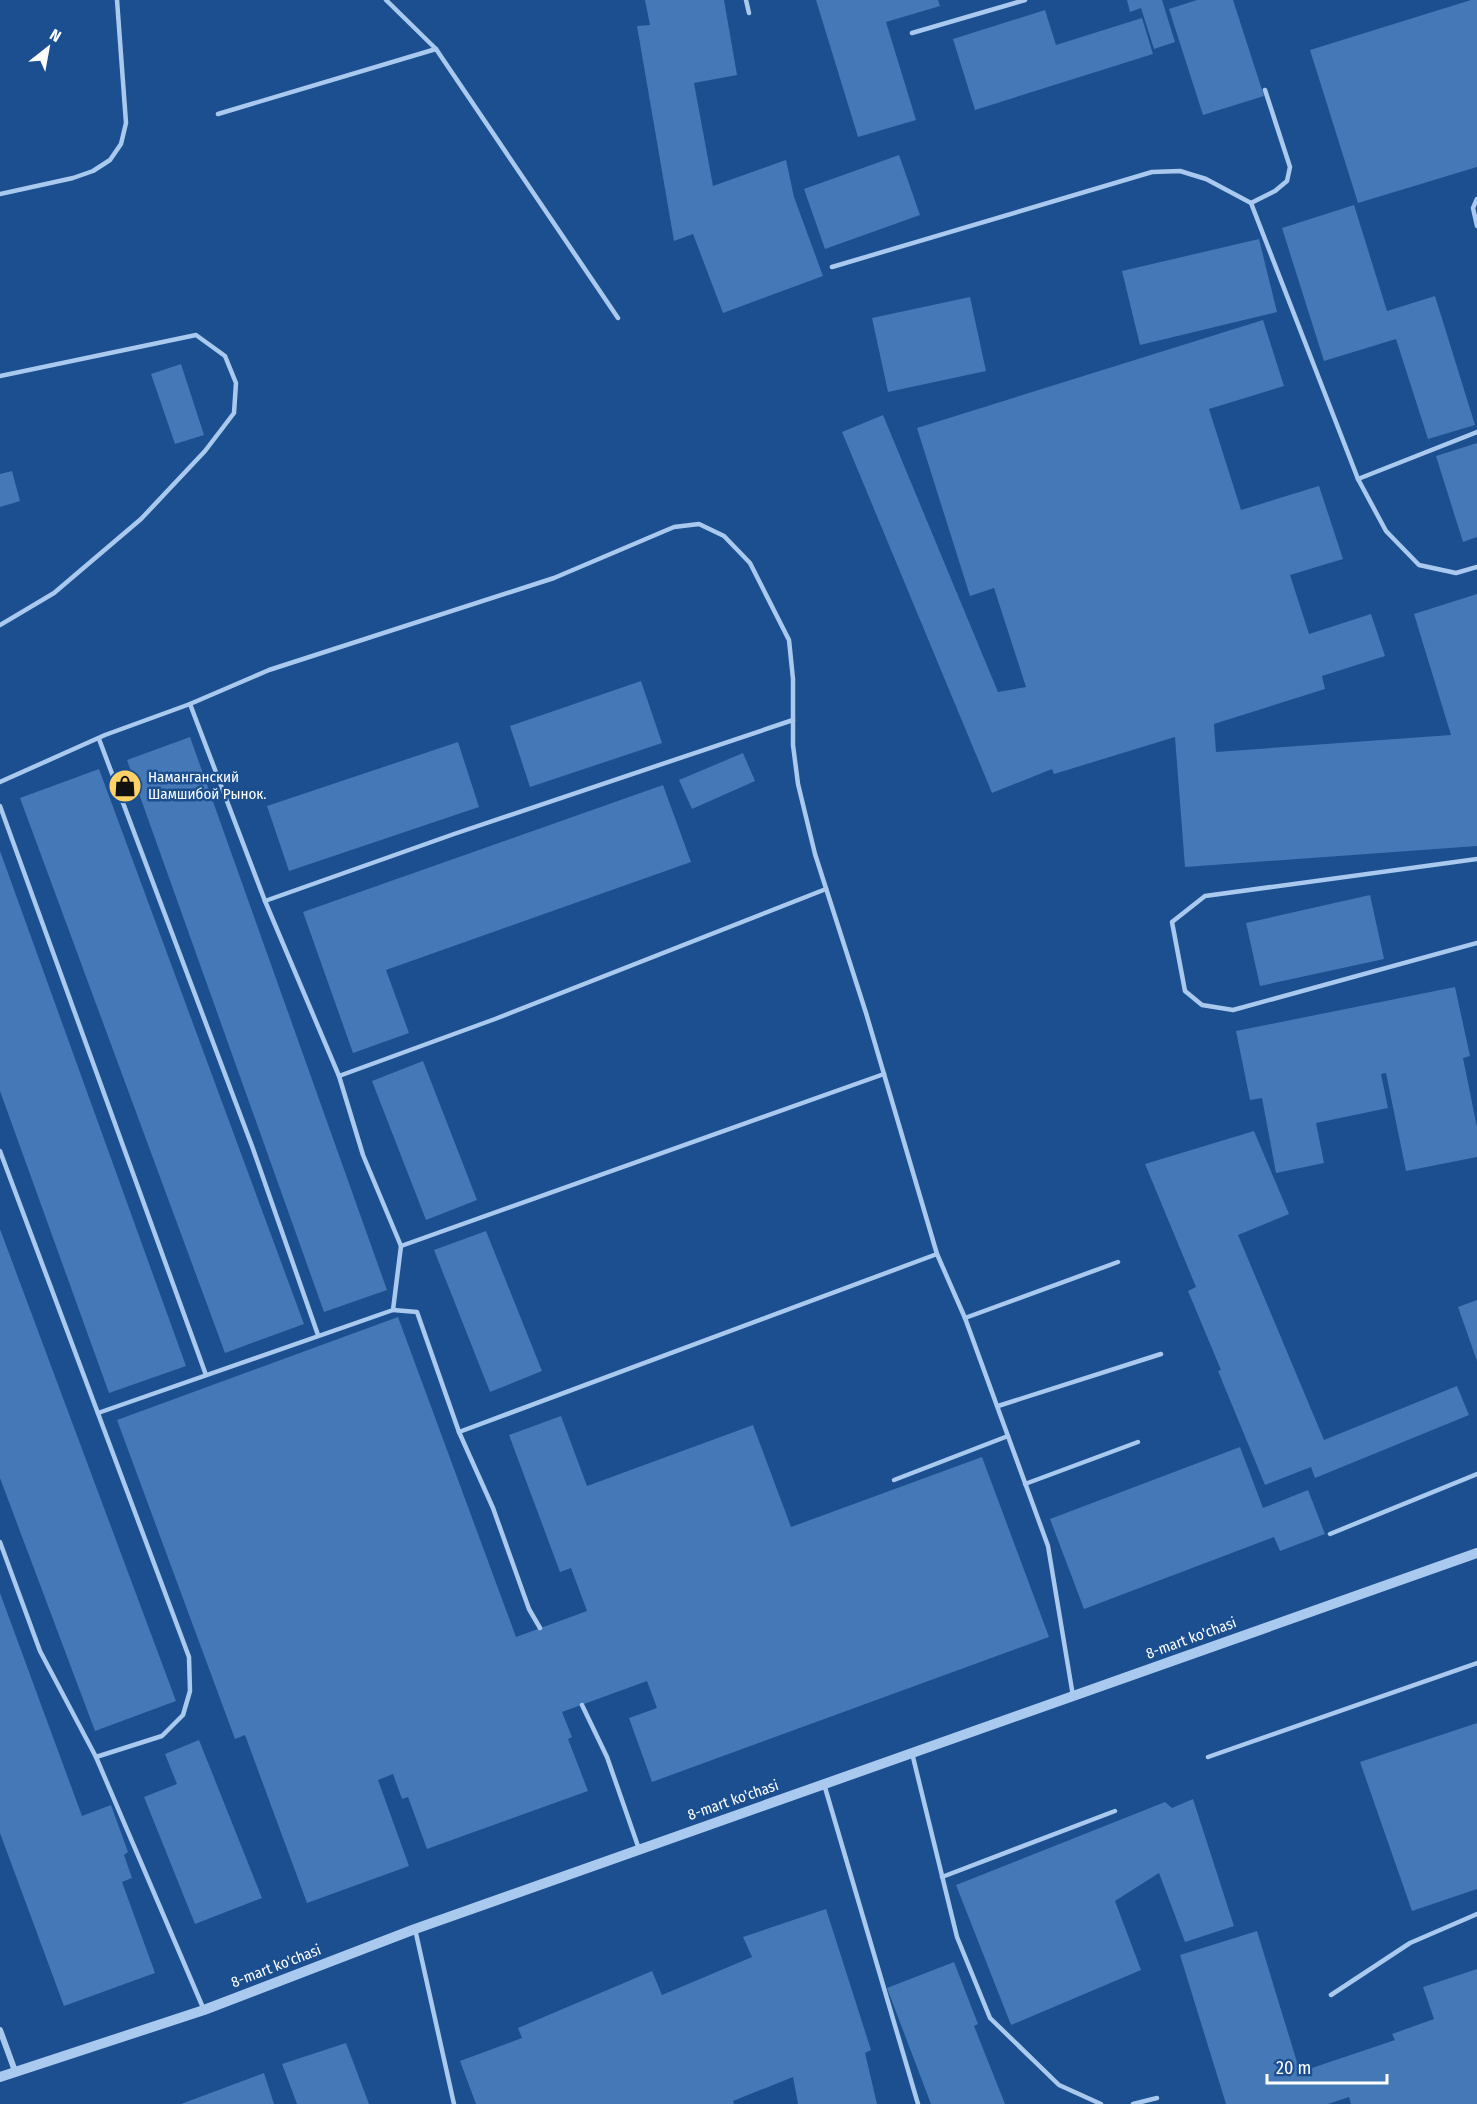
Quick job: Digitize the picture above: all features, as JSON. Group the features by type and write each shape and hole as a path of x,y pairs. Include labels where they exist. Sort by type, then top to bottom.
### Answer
{"street":[{"name":"8-mart ko'chasi","path":"0,2077 204,2010 415,1929 1477,1553"},
{"path":"0,2030 15,2071"}],"lane":[{"path":"0,194 73,178 93,171 110,160 121,144 126,123 117,0"},
{"path":"386,0 436,49 618,318"},
{"path":"746,0 749,13"},
{"path":"912,33 1025,0"},
{"path":"218,114 436,49"},
{"path":"1251,203 1275,191 1287,181 1290,167 1265,90"},
{"path":"832,267 1152,172 1180,171 1206,179 1251,203 1358,479 1386,531 1419,565 1456,573 1477,567"},
{"path":"1477,199 1473,208 1477,226"},
{"path":"0,376 196,335 225,356 236,382 234,413 205,451 141,519 54,593 0,625"},
{"path":"1358,479 1477,432"},
{"path":"0,782 105,735 190,704 269,670 554,578 674,527 699,524 724,536 750,563 789,640 794,679 793,745 798,784 815,854 884,1074 937,1254 965,1318 1048,1546 1073,1696"},
{"path":"190,704 265,901 339,1076 363,1155 401,1246 393,1311"},
{"path":"265,901 454,834 793,720"},
{"path":"99,739 252,1146 318,1335"},
{"path":"0,806 206,1375"},
{"path":"1477,859 1205,896 1172,922 1185,991 1202,1005 1233,1010 1477,943"},
{"path":"339,1076 495,1019 826,889"},
{"path":"401,1246 884,1074"},
{"path":"0,1151 189,1658 190,1692 183,1715 162,1737 96,1757"},
{"path":"459,1432 937,1254"},
{"path":"965,1318 1118,1262"},
{"path":"98,1413 318,1335 393,1311 417,1312 459,1432 493,1508 530,1609 540,1628"},
{"path":"998,1406 1161,1354"},
{"path":"894,1480 1008,1436"},
{"path":"1025,1484 1138,1442"},
{"path":"1330,1534 1477,1474"},
{"path":"0,1542 40,1651 96,1757 204,2010"},
{"path":"1208,1757 1477,1663"},
{"path":"582,1705 607,1757 639,1849"},
{"path":"912,1753 957,1937 990,2018 1059,2085 1101,2104"},
{"path":"824,1784 918,2104"},
{"path":"942,1877 1115,1811"},
{"path":"1331,1995 1410,1943 1477,1914"},
{"path":"415,1929 454,2104"},
{"path":"1133,2104 1157,2098"}],"building":[{"path":"645,0 724,0 737,75 694,83 713,186 786,160 794,197 823,276 723,313 693,234 674,241 637,26 650,25"},
{"path":"816,0 938,0 940,6 886,22 916,120 858,137"},
{"path":"1127,0 1162,0 1175,42 1154,49 1141,8 1130,12"},
{"path":"1197,0 1233,0 1264,96 1203,115 1169,9"},
{"path":"1477,0 1477,167 1358,203 1310,50"},
{"path":"1045,10 1056,45 1142,18 1153,54 975,110 953,39"},
{"path":"899,155 920,215 825,249 804,189"},
{"path":"1354,205 1387,311 1435,296 1475,425 1428,439 1396,339 1324,361 1282,228"},
{"path":"1259,239 1277,312 1140,345 1122,271"},
{"path":"970,297 986,371 888,392 872,318"},
{"path":"1263,320 1284,386 1209,409 1241,510 1319,486 1343,559 1290,575 1309,634 1371,614 1385,656 1322,676 1325,689 1214,724 1216,752 1451,735 1414,614 1477,594 1477,846 1185,867 1175,737 1054,774 1052,769 992,793 842,432 883,415 998,692 1026,687 994,588 970,596 917,428"},
{"path":"181,364 204,435 175,444 151,374"},
{"path":"1477,443 1477,537 1463,542 1436,456"},
{"path":"12,471 20,501 0,507 0,474"},
{"path":"641,681 662,743 530,787 510,726"},
{"path":"190,737 387,1290 324,1312 127,760"},
{"path":"458,742 479,807 289,871 267,806"},
{"path":"743,753 755,781 692,809 679,780"},
{"path":"99,769 304,1324 225,1353 20,798"},
{"path":"663,785 691,862 386,970 409,1033 353,1053 303,912"},
{"path":"0,851 186,1366 109,1393 0,1091"},
{"path":"1370,895 1384,959 1260,986 1246,923"},
{"path":"1455,987 1470,1056 1463,1058 1477,1127 1477,1157 1406,1171 1386,1073 1381,1074 1388,1108 1316,1123 1324,1163 1276,1173 1262,1098 1250,1100 1236,1031"},
{"path":"423,1061 477,1200 426,1220 372,1081"},
{"path":"1254,1131 1289,1214 1238,1235 1324,1440 1457,1386 1469,1415 1315,1478 1311,1467 1265,1485 1188,1291 1196,1287 1145,1164"},
{"path":"0,1229 176,1701 95,1731 0,1478"},
{"path":"486,1231 542,1371 490,1392 434,1250"},
{"path":"1477,1300 1477,1361 1458,1307"},
{"path":"398,1317 516,1637 587,1611 571,1568 560,1572 509,1435 561,1416 587,1486 753,1425 791,1527 982,1457 1049,1637 652,1782 629,1718 657,1708 647,1681 562,1712 572,1737 568,1739 588,1791 427,1849 408,1797 402,1799 393,1774 378,1780 409,1866 307,1903 245,1735 235,1739 117,1420"},
{"path":"1240,1447 1263,1508 1308,1490 1325,1534 1280,1551 1274,1537 1084,1609 1050,1519"},
{"path":"0,1593 82,1816 111,1805 128,1852 124,1855 132,1878 122,1882 155,1973 64,2006 0,1833"},
{"path":"1477,1723 1477,1889 1412,1911 1360,1762"},
{"path":"199,1740 262,1898 195,1924 144,1797 177,1784 165,1754"},
{"path":"1193,1799 1234,1926 1185,1942 1159,1873 1115,1901 1141,1970 1011,2025 956,1885 1165,1802 1172,1808"},
{"path":"826,1909 871,2050 865,2053 877,2104 798,2104 793,2077 733,2101 734,2104 476,2104 460,2061 522,2038 518,2028 652,1971 662,1995 752,1957 743,1937"},
{"path":"1257,1931 1300,2072 1395,2040 1392,2034 1434,2019 1423,1987 1477,1969 1477,2104 1351,2104 1349,2097 1328,2104 1226,2104 1180,1955"},
{"path":"954,1962 978,2024 974,2026 1005,2104 931,2104 887,1988"},
{"path":"346,2043 369,2104 297,2104 282,2064"},
{"path":"264,2073 274,2104 181,2104"}],"place":[{"name":"Наманганский Шамшибой Рынок.","path":"125,786"}]}
